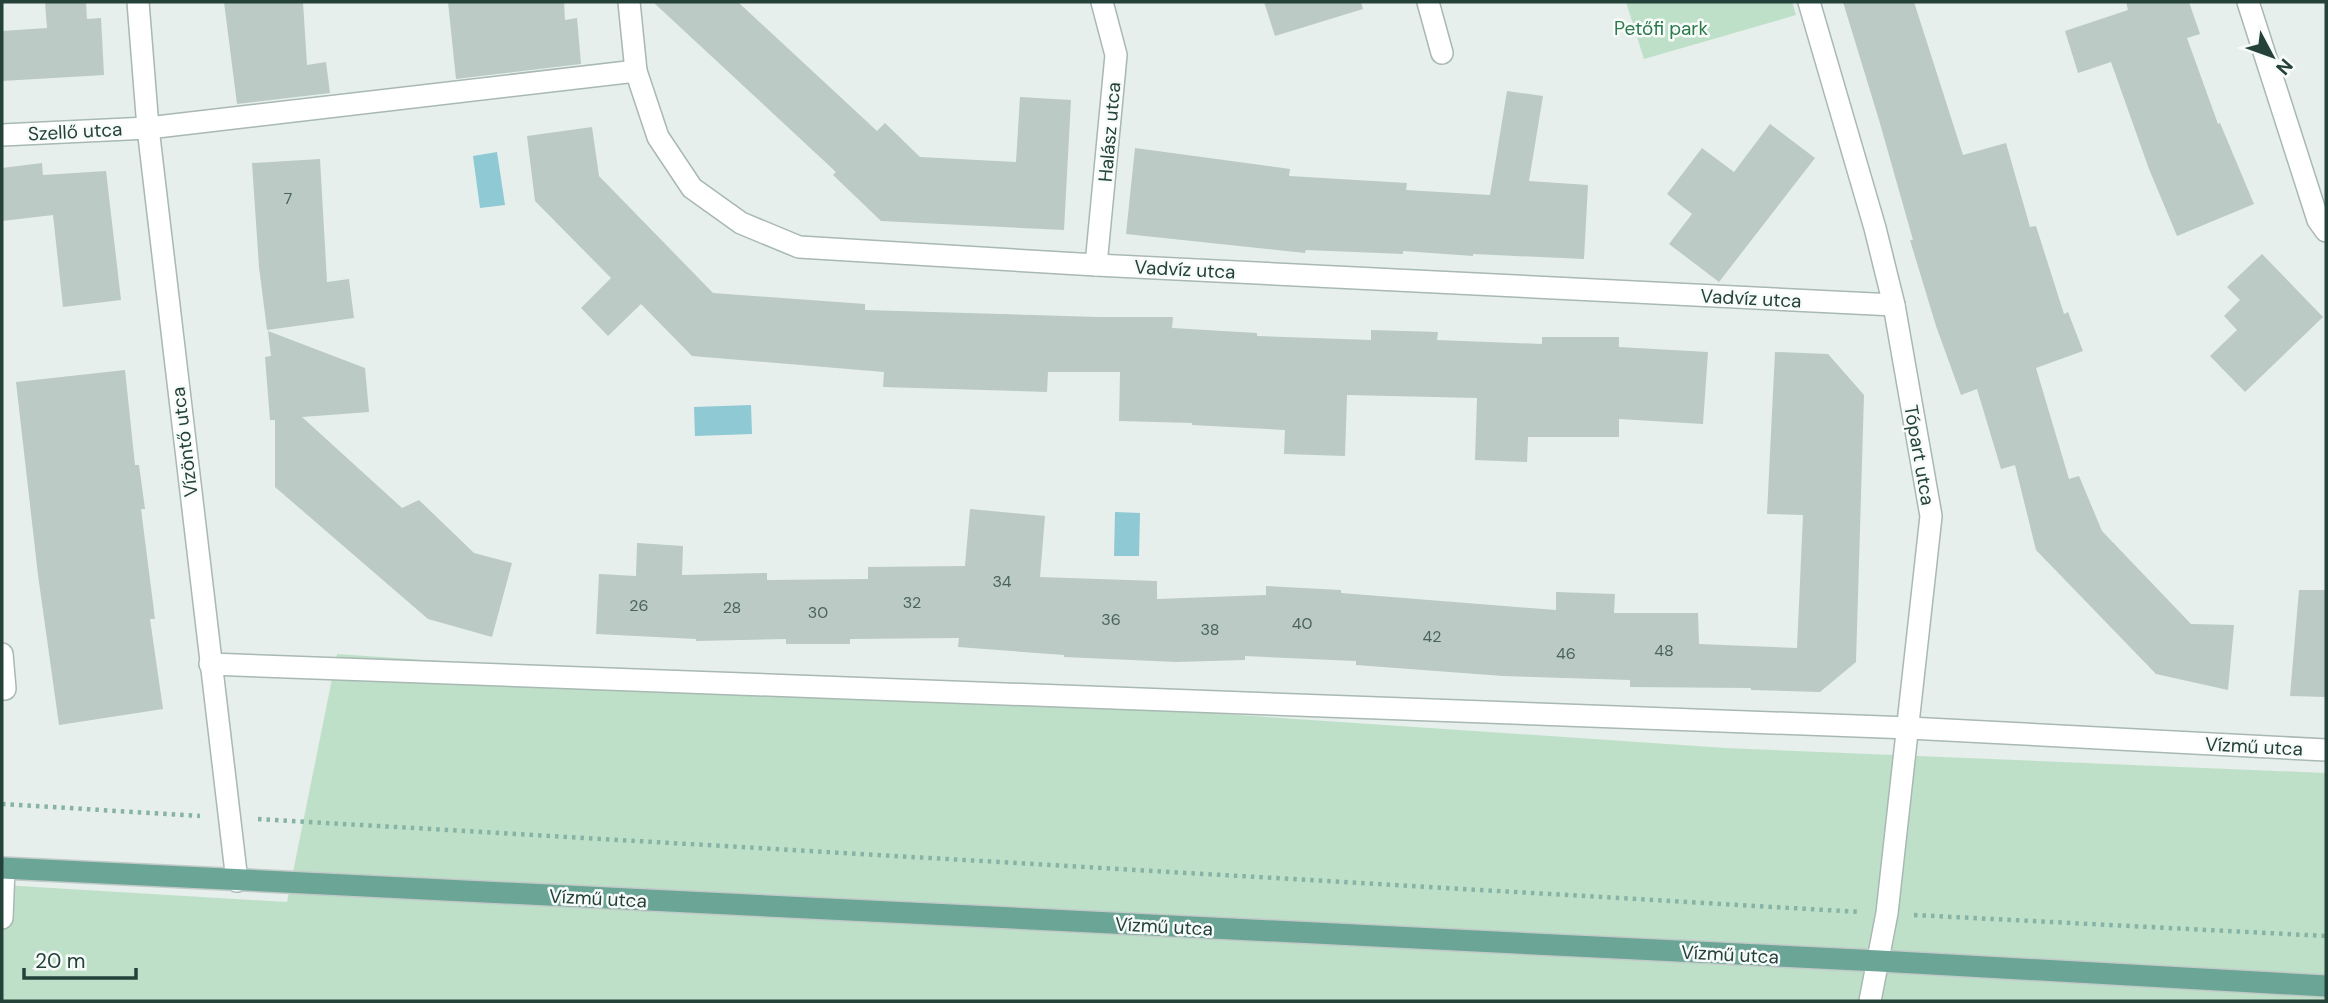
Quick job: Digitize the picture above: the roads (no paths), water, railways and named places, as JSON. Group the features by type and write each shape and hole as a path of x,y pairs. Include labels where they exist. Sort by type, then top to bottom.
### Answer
{"main road":[{"name":"Vízmű utca","path":"3,868 1879,961 2326,986"}],"street":[{"name":"Vízöntő utca","path":"138,2 148,128 237,881"},
{"name":"Vadvíz utca","path":"629,2 636,71 658,137 692,188 741,223 799,247 1096,265 1894,305"},
{"name":"Halász utca","path":"1096,265 1116,55 1102,2"},
{"path":"1428,2 1442,53"},
{"name":"Tópart utca","path":"1809,2 1875,228 1894,305 1931,516 1887,913 1870,1001"},
{"path":"2248,2 2318,220 2326,231"},
{"name":"Szellő utca","path":"2,135 148,128 636,71"},
{"path":"2,654 5,689 2,689"},
{"name":"Vízmű utca","path":"210,664 1909,728 2326,750"},
{"path":"2,918 3,868"}],"water":[{"path":"497,152 505,205 480,208 473,156"},
{"path":"751,405 752,434 695,436 694,407"},
{"path":"1115,512 1140,513 1139,556 1114,556"}],"park label":[{"name":"Petőfi park","path":"1661,28"}]}
